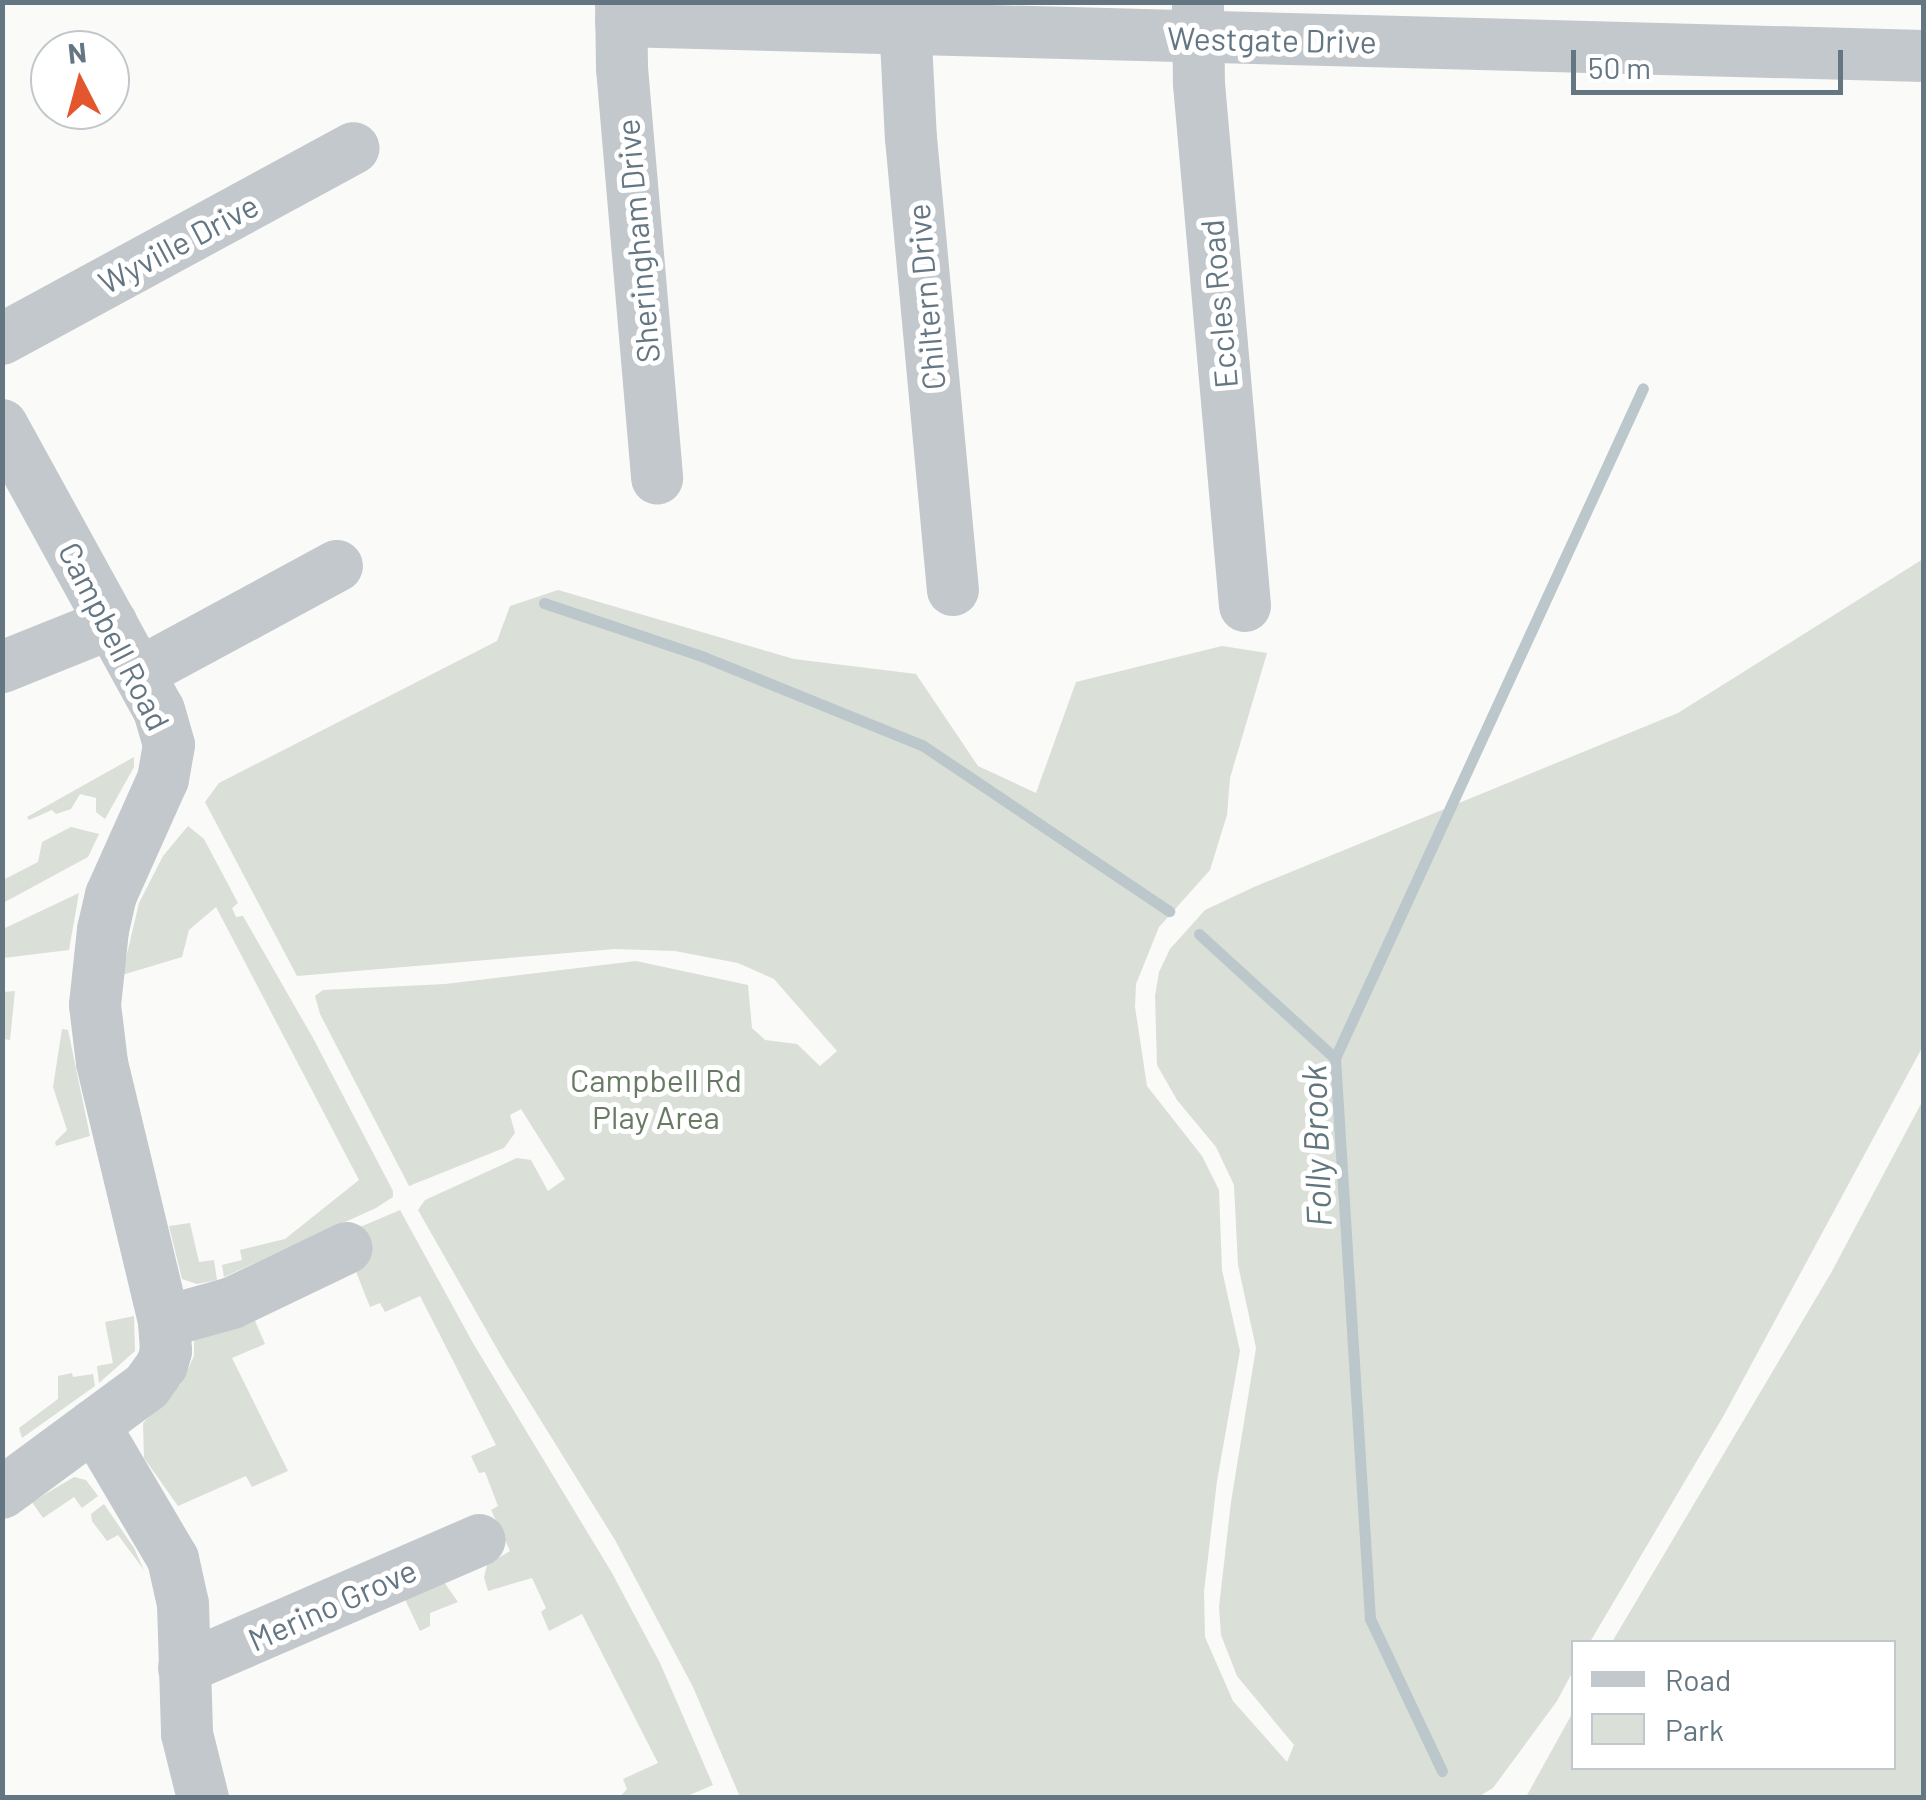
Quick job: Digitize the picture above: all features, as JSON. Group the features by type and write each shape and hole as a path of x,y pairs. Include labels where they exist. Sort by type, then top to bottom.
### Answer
{"street":[{"name":"Westgate Drive","path":"621,12 1198,20 1924,56"},
{"name":"Sheringham Drive","path":"621,12 657,479"},
{"name":"Chiltern Drive","path":"904,17 953,590"},
{"name":"Eccles Road","path":"1198,20 1245,606"},
{"name":"Wyville Drive","path":"2,339 354,148"},
{"name":"Campbell Road","path":"2,424 165,725 167,765 112,894 101,942 96,1006 110,1098 164,1322 166,1350 155,1377 2,1493"},
{"path":"139,673 337,566"},
{"path":"2,667 112,623"},
{"path":"164,1322 232,1304 347,1248"},
{"path":"94,1425 172,1558 184,1604 186,1734 203,1798"},
{"name":"Merino Grove","path":"184,1668 480,1540"}],"green space":[{"name":"Campbell Rd Play Area","path":"1923,559 1923,1046 1724,1415 1591,1640 1571,1640 1571,1675 1557,1701 1493,1788 1478,1797 740,1797 693,1687 615,1540 504,1361 418,1210 425,1200 517,1158 531,1160 548,1191 565,1179 521,1109 510,1115 515,1133 504,1148 409,1186 320,1014 315,996 323,990 445,984 636,961 748,985 752,1028 765,1040 797,1044 820,1066 837,1051 774,979 738,963 675,951 615,949 297,976 205,802 219,783 497,641 510,606 558,590 794,659 916,674 978,766 1036,793 1076,682 1222,646 1267,653 1230,778 1227,815 1210,870 1159,927 1136,984 1135,1007 1147,1086 1202,1156 1219,1190 1222,1270 1240,1351 1217,1481 1204,1592 1205,1637 1233,1701 1287,1762 1294,1745 1237,1676 1221,1635 1219,1607 1231,1502 1256,1348 1238,1265 1234,1185 1216,1147 1177,1100 1157,1065 1155,996 1159,972 1170,949 1205,910 1678,713"},
{"path":"134,757 134,767 105,819 96,812 96,798 80,794 71,809 56,814 52,810 29,820 27,817"},
{"path":"188,826 204,839 238,903 232,908 236,917 243,916 313,1038 393,1191 393,1197 376,1208 224,1277 222,1265 242,1260 240,1250 285,1239 359,1180 216,907 189,930 182,957 122,975 139,903 163,856"},
{"path":"71,827 99,834 88,857 3,903 3,880 38,862 42,842"},
{"path":"79,893 69,950 3,958 3,929"},
{"path":"15,991 10,1040 3,1039 3,992"},
{"path":"62,1029 68,1030 90,1136 56,1146 55,1142 67,1130 53,1087"},
{"path":"1923,1100 1923,1797 1526,1797 1571,1716 1571,1770 1896,1770 1896,1640 1613,1640 1831,1273"},
{"path":"400,1210 473,1343 612,1573 660,1663 713,1785 685,1797 620,1797 627,1789 623,1779 658,1763 582,1614 549,1631 541,1612 546,1608 532,1578 488,1591 484,1577 487,1565 510,1551 491,1510 498,1506 485,1472 479,1473 471,1456 496,1445 420,1296 385,1312 380,1303 370,1307 355,1269 353,1230"},
{"path":"190,1223 199,1262 214,1260 217,1280 197,1284 182,1279 169,1226"},
{"path":"252,1314 265,1344 232,1358 288,1471 252,1487 246,1476 178,1506 144,1458 143,1423 181,1384 194,1356 194,1335"},
{"path":"134,1316 135,1351 99,1383 97,1366 113,1363 105,1322"},
{"path":"72,1373 73,1377 93,1374 95,1386 22,1438 19,1428 58,1399 58,1376"},
{"path":"74,1477 86,1480 98,1496 82,1508 74,1497 43,1518 32,1502"},
{"path":"104,1504 144,1570 118,1535 107,1541 92,1521 91,1514"},
{"path":"444,1582 458,1602 430,1613 430,1626 420,1631 401,1591"}],"waterway":[{"name":"Folly Brook","path":"1442,1771 1370,1619 1335,1058 1643,388"},
{"path":"544,603 704,657 922,745 1169,911"},
{"path":"1199,934 1335,1058"}]}
